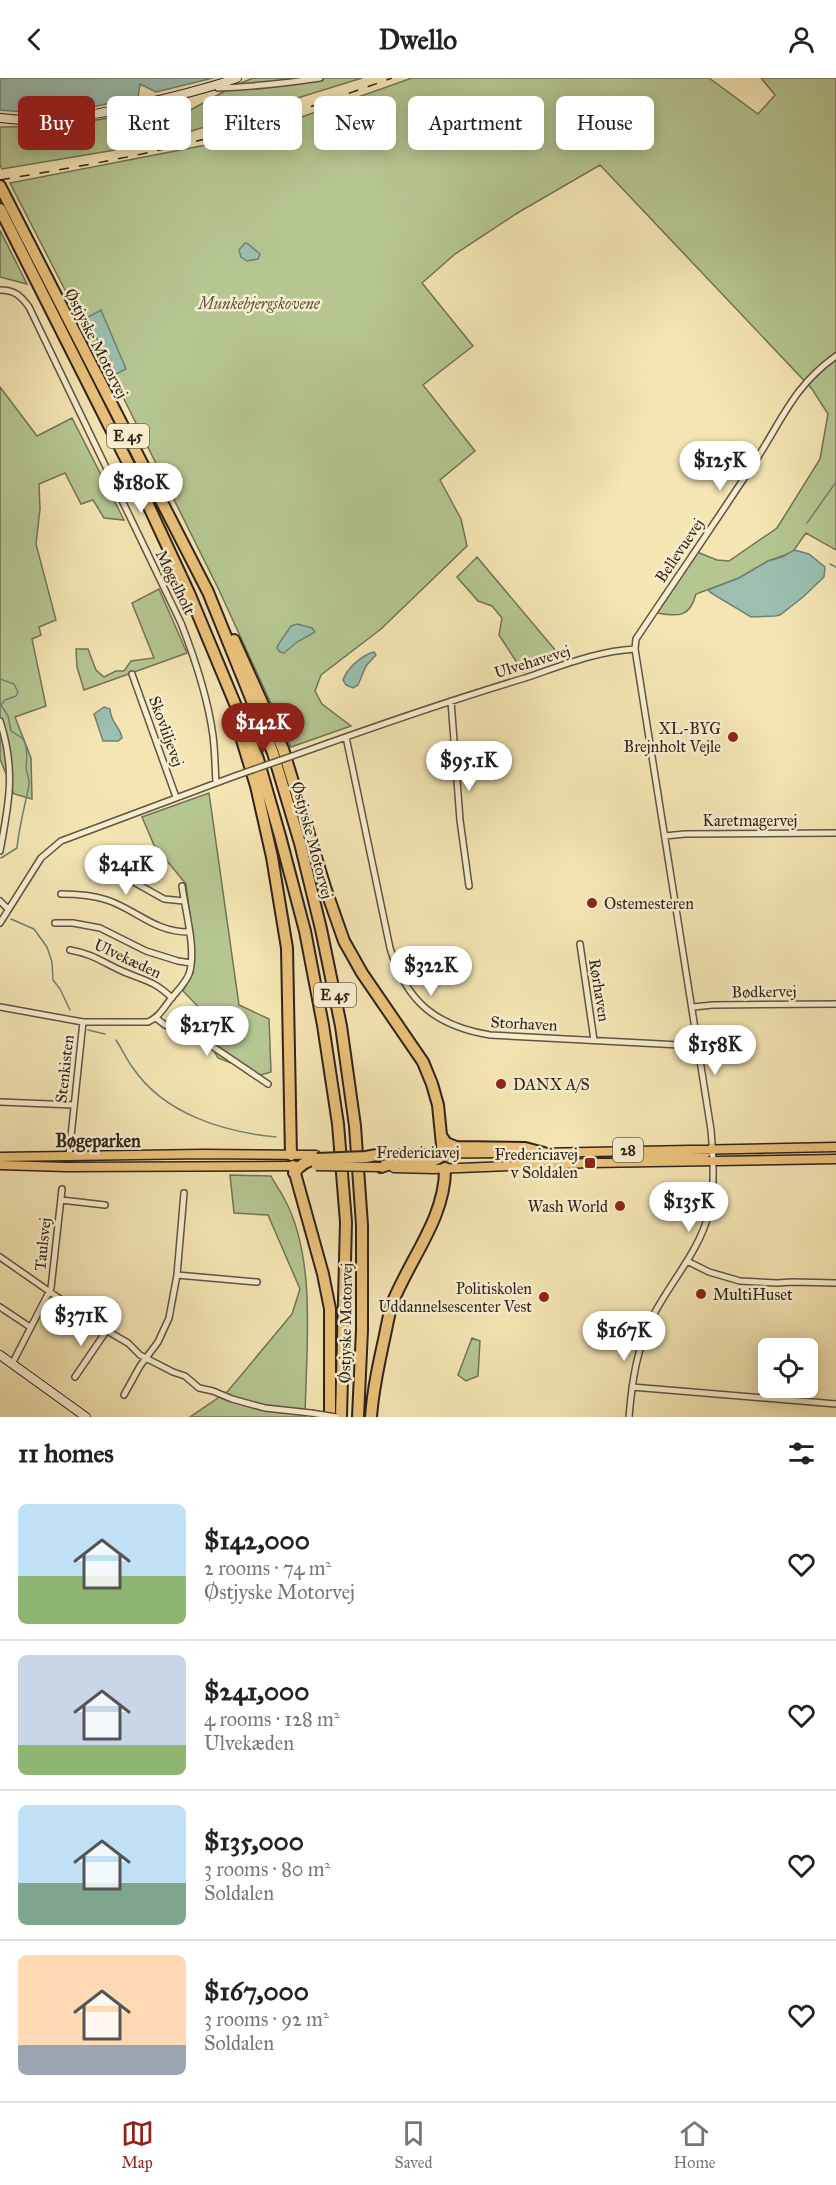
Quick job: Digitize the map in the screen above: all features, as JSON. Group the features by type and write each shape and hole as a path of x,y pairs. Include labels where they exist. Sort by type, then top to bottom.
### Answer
{"highway":[{"name":"Østjyske Motorvej","path":"0,186 189,593 258,759 280,836 305,931 323,1025 338,1124 346,1221 341,1417"},
{"name":"Østjyske Motorvej","path":"0,209 43,281 208,592 276,764 300,843 341,1026 355,1126 362,1225 362,1329 358,1417"},
{"path":"208,592 217,603 283,749 344,941 362,973 423,1062 438,1105 443,1155 432,1161 392,1162 381,1167"},
{"path":"218,661 227,698 256,786 282,909 287,957 294,1165 330,1309 330,1417"},
{"path":"442,1137 446,1143 456,1147 525,1148 544,1153"},
{"path":"294,1165 316,1160 382,1154"},
{"path":"371,1417 373,1395 391,1307 404,1276 436,1215 443,1191 445,1168"}],"main road":[{"path":"712,1160 718,1153 814,1147"},
{"name":"Fredericiavej","path":"382,1154 443,1155 836,1147"},
{"path":"540,1165 562,1159 705,1154 712,1148"},
{"path":"0,1157 69,1155 294,1165"},
{"path":"443,1155 445,1168"},
{"name":"Fredericiavej","path":"316,1160 381,1167 445,1168 712,1160 836,1159"},
{"path":"0,1165 66,1167 294,1165"}],"street":[{"path":"0,117 30,120 78,118 218,85 237,78"},
{"path":"218,85 218,88 285,84 320,78"},
{"name":"Møgelholt","path":"0,290 15,292 29,307 181,623 192,652 213,735 216,783"},
{"name":"Bellevuevej","path":"635,648 636,639 758,457 796,392 817,369 836,356"},
{"path":"629,1417 636,1360 645,1334 669,1287 703,1232 710,1210 712,1160 711,1130 699,1046 635,648"},
{"name":"Ulvehavevej","path":"0,923 41,858 61,841 176,797 451,701 613,650 635,648"},
{"name":"Skovliljevej","path":"132,674 176,797"},
{"path":"451,701 460,820 469,886"},
{"path":"0,721 8,751 10,782 0,851"},
{"name":"Storhaven","path":"346,737 390,948 397,971 408,989 435,1016 466,1031 490,1035 699,1046"},
{"name":"Karetmagervej","path":"665,836 836,833"},
{"path":"108,873 132,881 164,899 184,901"},
{"name":"Ulvekæden","path":"156,1018 189,974 191,963 189,932 182,886"},
{"path":"61,894 77,894 107,900 167,930 189,932"},
{"path":"0,901 8,909"},
{"name":"Ulvekæden","path":"55,923 73,923 100,928 146,951 191,963"},
{"name":"Rørhaven","path":"580,944 594,1040"},
{"name":"Ulvekæden","path":"70,950 98,957 126,972 149,980 172,998"},
{"name":"Bødkervej","path":"693,1007 836,1004"},
{"path":"0,1006 83,1022 148,1022 156,1018 165,1025 206,1042 268,1084"},
{"name":"Stenkisten","path":"69,1155 83,1022"},
{"path":"0,1102 74,1105"},
{"name":"Taulsvej","path":"12,1364 49,1291 62,1189"},
{"path":"124,1395 140,1366 148,1358 169,1318 177,1275 184,1193"},
{"name":"Taulsvej","path":"61,1200 105,1205"},
{"path":"0,1257 73,1306 85,1318 128,1343 140,1355 185,1376 199,1388 213,1390 232,1399 265,1408 336,1417"},
{"path":"687,1261 709,1272 740,1281 836,1282"},
{"path":"177,1275 257,1282"},
{"path":"0,1307 30,1327"},
{"path":"75,1377 107,1330"},
{"path":"0,1355 86,1417"},
{"path":"632,1387 836,1404"}],"green space":[{"path":"253,78 362,78 302,97 216,96"},
{"name":"Munkebjergskovene","path":"412,78 709,78 758,114 775,95 761,78 836,78 836,550 806,533 794,550 788,554 768,561 739,578 696,594 694,602 682,614 657,613 697,552 717,560 729,561 777,528 820,459 828,414 812,389 600,165 519,212 455,254 422,283 473,346 423,385 475,451 440,480 461,519 467,546 381,629 321,675 315,691 322,704 351,726 291,747 219,590 117,385 82,323 10,183 180,150 191,150 191,148 203,146 203,150 302,150 302,117 314,113 314,150 396,150 396,96 361,96"},
{"path":"203,103 203,127 191,131 191,110"},
{"path":"107,118 107,150 115,150 2,169 0,165 0,127 18,127 18,150 95,150 95,121"},
{"path":"0,230 27,284 0,277"},
{"path":"0,387 37,436 72,418 124,520 104,518 93,500 81,504 65,473 39,484 40,509 36,544 56,620 39,627 41,635 32,639 46,706 15,717 31,758 32,799 14,794 0,759"},
{"path":"477,557 561,657 523,672 499,635 502,618 492,606 478,601 457,577"},
{"path":"159,589 187,653 84,690 77,667 76,649 88,649 96,670 104,677 116,671 124,671 131,661 154,658 132,603"},
{"path":"209,793 239,1005 269,1019 271,1072 261,1075 218,1058 205,1037 210,1019 183,991 193,973 194,947 186,884 154,845 142,817"},
{"path":"230,1175 271,1176 295,1224 306,1278 308,1335 305,1417 190,1417 228,1391 292,1314 300,1289 268,1215 234,1213"},
{"path":"472,1338 480,1341 478,1376 466,1381 458,1375"}],"shaded area":[{"path":"0,78 213,78 156,92 140,84 138,96 107,96 107,104 95,106 95,96 18,96 18,112 0,110"},
{"path":"245,243 260,254 258,259 247,261 241,257 239,250"},
{"path":"101,310 126,369 116,374 86,318"},
{"path":"794,550 809,554 825,567 824,577 780,615 751,617 708,590 739,578 768,561"},
{"path":"297,624 312,628 315,632 297,642 284,653 280,652 278,645 291,626"},
{"path":"374,652 376,655 366,666 358,685 353,688 346,685 343,680 351,667"},
{"path":"104,707 110,709 121,734 122,738 118,741 103,741 94,714"}],"waterway":[{"path":"807,523 836,482"},
{"path":"830,564 836,567"},
{"path":"0,679 14,684 18,692 16,696 5,700 1,705 8,716 11,731 25,742 29,783 17,848 1,858"},
{"path":"11,919 34,929 47,947 52,962 53,980 70,1010"},
{"path":"88,1030 105,1034"},
{"path":"116,1040 146,1084 178,1109 236,1131 276,1137"}],"railway":[{"path":"0,180 112,160 196,141 287,115 392,78"}],"place":[{"name":"XL-BYG Brejnholt Vejle","path":"733,737"},
{"name":"Ostemesteren","path":"592,903"},
{"name":"DANX A/S","path":"501,1084"},
{"name":"Fredericiavej v Soldalen","path":"590,1163"},
{"name":"Wash World","path":"620,1206"},
{"name":"MultiHuset","path":"701,1294"},
{"name":"Politiskolen Uddannelsescenter Vest","path":"544,1297"}],"district":[{"name":"Bøgeparken","path":"98,1141"}]}
